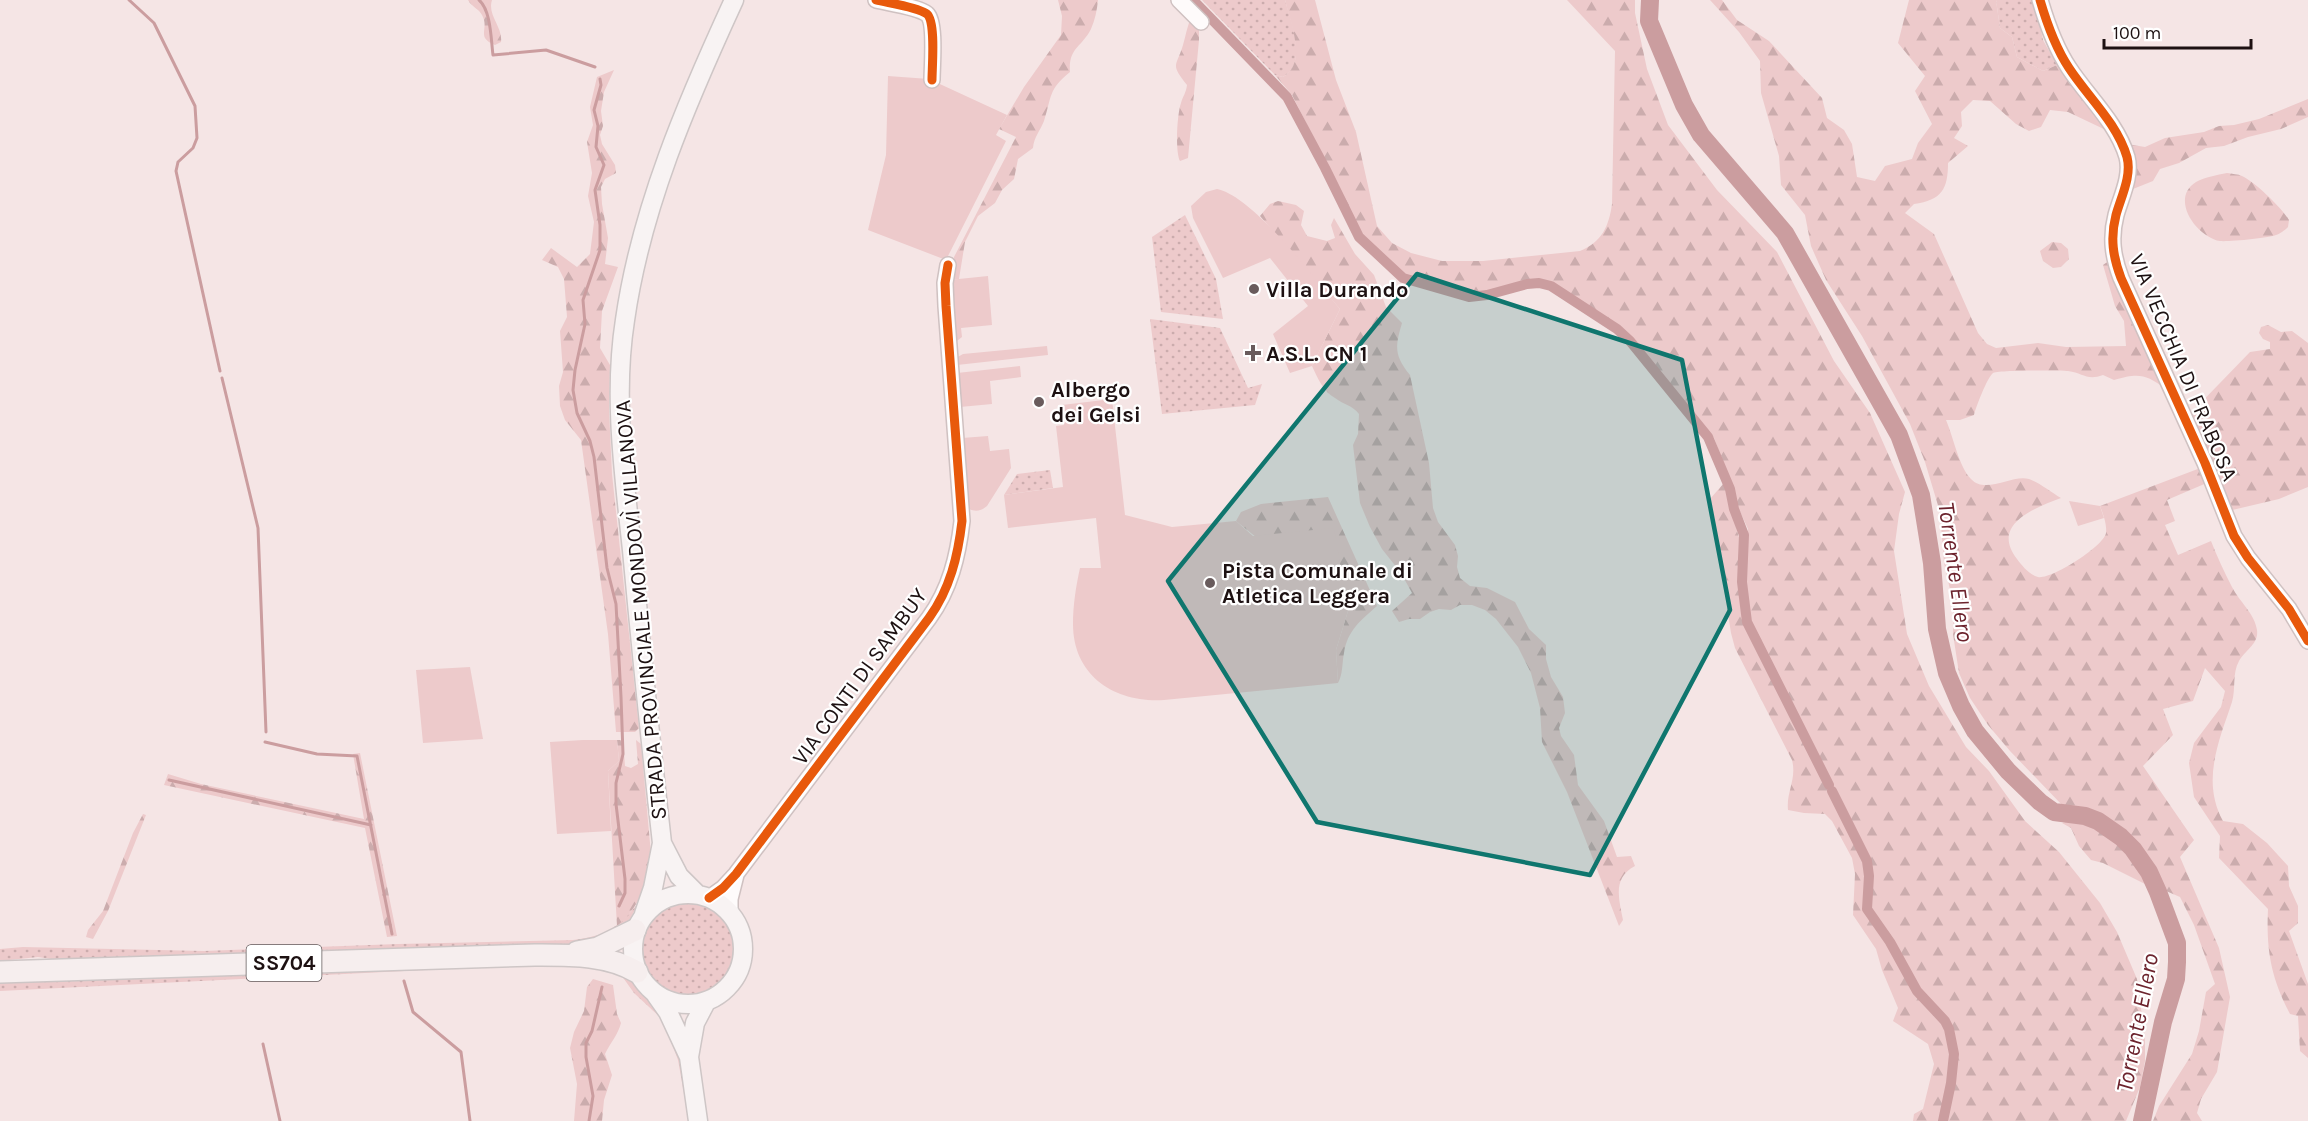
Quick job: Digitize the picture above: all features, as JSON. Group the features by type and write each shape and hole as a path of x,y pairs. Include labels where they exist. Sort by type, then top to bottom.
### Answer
{"highway":[{"name":"SS704","path":"567,955 598,948 640,922"},
{"name":"SS704","path":"0,972 567,955 602,959 624,965 637,972"}],"main road":[{"name":"STRADA PROVINCIALE MONDOVÌ VILLANOVA","path":"640,922 657,872 662,843 622,456 621,358 630,288 647,219 675,138 734,0"},
{"name":"STRADA PROVINCIALE MONDOVÌ VILLANOVA","path":"662,843 679,876 703,896"},
{"path":"656,995 684,1005 706,1002 718,996 732,983 741,965 743,953 741,932 730,913 703,896 681,894 666,898 655,904 640,922 632,947 637,972 643,983 656,995 668,1012 689,1057 698,1121"},
{"path":"689,1057 695,1023 706,1002"}],"street":[{"path":"876,0 923,12 930,18 932,81"},
{"path":"1179,0 1201,22"},
{"name":"VIA VECCHIA DI FRABOSA","path":"2040,0 2062,57 2115,130 2127,157 2128,175 2115,217 2112,238 2113,252 2121,278 2205,463 2239,546 2289,609 2308,641"},
{"name":"VIA CONTI DI SAMBUY","path":"703,896 723,888 736,873 929,618 950,581 960,544 962,521 946,306 945,284 948,265"},
{"name":"VIA CONTI DI SAMBUY","path":"730,913 732,886 736,873"}],"highlighted area":[{"path":"1417,274 1682,360 1730,610 1590,875 1317,822 1168,581"}],"green space":[{"path":"468,0 492,0 492,11 500,31 501,42 495,45 486,39 482,15"},
{"path":"1058,0 1098,0 1092,26 1073,53 1070,72 1054,89 1033,148 1018,159 1014,179 1002,190 995,203 978,216 965,242 959,279 949,280 954,257 1016,137 999,129 1024,87 1061,35 1062,16"},
{"path":"1202,0 1285,0 1296,42 1295,62 1291,71 1283,77 1275,75"},
{"path":"1285,0 1315,0 1336,80 1356,132 1377,226 1392,243 1411,253 1442,261 1483,261 1580,251 1594,243 1603,232 1612,204 1615,51 1567,0 1635,0 1635,13 1647,69 1668,125 1717,190 1777,252 1834,361 1870,413 1905,492 1899,514 1894,551 1907,634 1929,686 1966,747 1989,771 2025,821 2059,852 2100,903 2117,932 2137,979 2145,1038 2145,1061 2140,1087 2126,1121 1945,1121 1956,1054 1950,1024 1920,990 1871,910 1869,858 1750,621 1746,581 1748,529 1737,505 1734,489 1714,438 1628,333 1550,283 1532,280 1491,291 1470,293 1454,291 1405,275 1365,239 1292,95 1275,75 1283,77 1295,62 1295,42"},
{"path":"1710,0 1722,0 1737,20 1769,41 1822,98 1827,118 1844,130 1852,144 1857,177 1875,181 1885,166 1912,159 1918,143 1932,124 1915,91 1925,76 1898,43 1909,0 1996,0 2000,28 2012,37 2017,57 2043,71 2057,65 2110,132 2068,112 2050,110 2041,127 2029,131 2016,124 1990,101 1973,100 1961,112 1962,126 1954,138 1968,146 1948,163 1947,180 1942,192 1931,200 1914,204 1905,213 1934,234 1978,333 1987,344 1996,348 2038,343 2066,347 2126,346 2124,321 2115,306 2103,265 2110,260 2166,389 2142,376 2114,380 2103,375 2089,377 2068,371 1997,372 1993,373 1988,381 1974,415 1960,420 1946,420 1963,467 1971,479 1977,483 1991,485 2015,479 2029,479 2061,498 2029,512 2012,527 2009,536 2010,547 2021,564 2038,577 2045,577 2065,568 2103,539 2106,526 2100,506 2203,467 2209,482 2167,500 2175,521 2165,525 2178,555 2211,541 2232,587 2256,624 2256,639 2239,661 2236,671 2232,702 2214,761 2213,791 2223,821 2243,824 2267,843 2288,866 2289,886 2298,906 2298,923 2289,931 2308,984 2308,1058 2300,1051 2298,1016 2290,1014 2274,976 2269,951 2268,909 2219,858 2220,836 2194,797 2189,763 2194,743 2221,707 2225,691 2205,668 2193,701 2163,709 2173,735 2143,766 2194,840 2180,857 2219,948 2230,997 2217,1072 2201,1099 2197,1113 2202,1121 2153,1121 2159,1106 2192,1054 2206,992 2215,984 2194,925 2180,897 2166,891 2146,857 2130,839 2113,824 2062,805 2010,751 1988,725 1970,698 1959,673 1953,634 1953,603 1944,563 1940,512 1925,462 1910,424 1862,336 1826,280 1811,246 1805,215 1781,185 1779,156 1761,93 1760,61 1739,32"},
{"path":"1996,0 2035,0 2043,40 2057,65 2043,71 2017,57 2012,37 2000,28"},
{"path":"1192,16 1199,27 1199,40 1188,158 1180,161 1177,150 1178,124 1187,85 1178,73 1176,65"},
{"path":"614,70 604,92 601,111 603,126 600,135 602,144 615,165 616,173 605,179 601,187 608,238 605,264 618,267 602,311 600,348 610,365 609,410 612,474 639,728 635,732 616,732 608,634 581,440 565,420 560,406 559,386 563,372 560,331 567,317 564,279 558,267 542,260 551,248 577,267 590,254 594,222 588,196 592,173 587,142 593,125 590,107 597,77"},
{"path":"888,76 929,79 1007,115 996,135 1006,141 946,260 868,230 886,155"},
{"path":"2308,99 2308,117 2281,129 2224,146 2206,148 2179,163 2160,169 2153,181 2128,191 2127,144 2145,147 2165,138 2204,132 2219,126 2259,119"},
{"path":"2227,173 2242,176 2261,189 2286,215 2289,220 2288,227 2272,236 2220,241 2211,238 2195,225 2186,207 2185,198 2188,189 2200,180"},
{"path":"1217,189 1232,195 1248,206 1265,222 1283,240 1340,309 1312,366 1290,373 1273,334 1308,306 1270,258 1223,278 1193,218 1191,206 1206,192"},
{"path":"1278,201 1296,205 1304,211 1301,225 1307,236 1327,241 1335,238 1331,225 1334,218 1355,254 1374,275 1386,307 1402,323 1397,350 1401,362 1410,375 1429,463 1433,508 1438,522 1455,545 1460,578 1470,586 1487,588 1515,602 1529,629 1546,645 1546,659 1551,677 1563,697 1565,713 1559,728 1561,736 1574,755 1578,785 1604,821 1617,857 1631,856 1635,866 1628,871 1620,883 1619,897 1623,920 1619,926 1567,792 1542,742 1540,708 1531,673 1518,647 1496,619 1485,610 1472,605 1460,605 1451,610 1439,609 1420,619 1399,622 1392,611 1412,593 1401,573 1382,549 1360,503 1353,445 1358,434 1359,414 1327,392 1312,366 1340,309 1260,216 1270,204"},
{"path":"1185,215 1216,279 1223,319 1161,312 1152,237"},
{"path":"2052,242 2061,243 2068,249 2069,259 2061,267 2053,268 2043,261 2040,251"},
{"path":"988,276 992,325 961,328 962,337 953,344 949,280"},
{"path":"1150,319 1220,328 1248,388 1262,384 1255,405 1162,414"},
{"path":"2268,325 2281,332 2292,331 2308,343 2308,487 2279,499 2228,511 2188,416 2250,352 2270,349 2270,342 2263,339 2259,333 2261,327"},
{"path":"1047,346 1048,355 957,365 956,358 963,354"},
{"path":"1020,366 1021,377 990,381 992,404 960,407 957,373"},
{"name":"Pista Comunale di Atletica Leggera","path":"1112,399 1125,515 1172,527 1236,521 1253,536 1334,528 1348,611 1336,650 1338,683 1146,700 1114,691 1100,683 1089,672 1080,658 1075,642 1073,617 1080,568 1101,568 1096,518 1008,528 1004,495 1063,487 1056,426 1064,425 1062,405"},
{"path":"988,436 990,451 1009,449 1011,468 987,506 974,511 969,509 962,438"},
{"path":"1050,470 1053,488 1004,495 1017,474"},
{"path":"1724,483 1740,541 1738,583 1746,628 1863,860 1867,913 1888,943 1915,992 1943,1022 1947,1030 1952,1053 1949,1083 1941,1121 1913,1121 1914,1114 1923,1109 1934,1064 1928,1044 1893,1021 1898,1008 1876,949 1853,915 1855,874 1852,858 1832,821 1825,814 1788,810 1793,773 1792,760 1735,648 1731,633 1710,499"},
{"path":"1328,497 1377,606 1360,621 1348,638 1338,683 1336,650 1348,611 1236,521 1241,512 1261,504"},
{"path":"2069,501 2100,506 2104,518 2078,526"},
{"path":"470,667 483,739 423,743 416,670"},
{"path":"617,740 623,740 625,766 631,768 638,764 636,740 641,744 651,854 642,894 625,919 617,926 608,771 619,761"},
{"path":"617,740 619,761 608,771 611,831 557,834 550,742"},
{"path":"360,753 397,936 387,937 365,828 164,785 168,774 201,784 364,819 353,754"},
{"path":"143,814 146,815 108,911 93,939 86,937 88,930 103,911 133,833"},
{"path":"2071,820 2095,824 2110,838 2122,844 2134,856 2149,886 2103,863 2091,860 2079,846 2071,828 2062,823"},
{"path":"688,901 706,905 722,915 732,931 736,949 732,967 722,983 706,993 688,997 670,993 654,983 644,967 640,949 644,931 654,915 670,905"},
{"path":"639,902 629,921 619,931 573,946 64,961 38,957 0,961 0,949 23,947 204,951 573,940 594,936 610,929"},
{"path":"587,960 615,966 625,973 640,992 664,1015 672,1029 681,1055 692,1121 689,1121 678,1060 663,1020 634,993 619,972 603,966 567,963 0,991 0,978"},
{"path":"593,979 613,985 617,1014 621,1023 605,1054 612,1075 604,1100 602,1121 574,1121 577,1084 570,1048 574,1032 584,1011 587,987"}],"waterway":[{"path":"129,0 154,23 195,106 197,138 193,148 178,162 176,171 220,371"},
{"path":"479,0 488,18 493,55 546,50 595,67"},
{"path":"1193,0 1287,97 1359,237 1403,278 1469,297 1487,295 1527,284 1539,283 1551,286 1617,329 1630,341 1708,437 1730,489 1734,509 1744,535 1742,582 1747,622 1829,785"},
{"name":"Torrente Ellero","path":"1650,0 1649,21 1684,105 1701,135 1785,233 1899,435 1921,495 1932,563 1937,629 1947,673 1975,731 2008,771 2040,802 2054,812 2085,816 2098,821 2121,837 2133,849 2149,872 2158,892 2177,943 2176,979 2163,1022 2142,1121"},
{"path":"600,79 601,85 594,110 598,126 596,147 604,165 595,190 600,225 600,250 583,300 585,324 573,390 577,413 590,441 594,457 607,568 616,604 623,754 616,783 616,804 625,879 625,893 619,906"},
{"path":"222,378 258,528 266,732"},
{"path":"265,742 317,754 357,756 392,934"},
{"path":"169,780 371,825"},
{"path":"1832,791 1867,861 1869,876 1867,909 1890,942 1917,991 1945,1021 1949,1029 1954,1054 1943,1121"},
{"path":"404,981 413,1012 461,1052 470,1121"},
{"path":"589,1121 593,1096 586,1057 586,1043 592,1031 602,987"},
{"path":"263,1044 280,1121"}],"cycle path":[{"path":"876,0 910,7 927,14 933,35 932,80"},
{"path":"2040,0 2052,35 2064,60 2109,122 2127,157 2127,179 2113,232 2114,255 2121,278 2205,463 2234,536 2248,558 2289,609 2308,641"},
{"path":"709,898 723,888 736,874 929,618 948,584 962,521 946,306 945,283 948,265"}],"place":[{"name":"Villa Durando","path":"1254,289"},
{"name":"A.S.L. CN 1","path":"1253,353"},
{"name":"Albergo dei Gelsi","path":"1039,402"},
{"name":"Pista Comunale di Atletica Leggera","path":"1210,583"}]}
